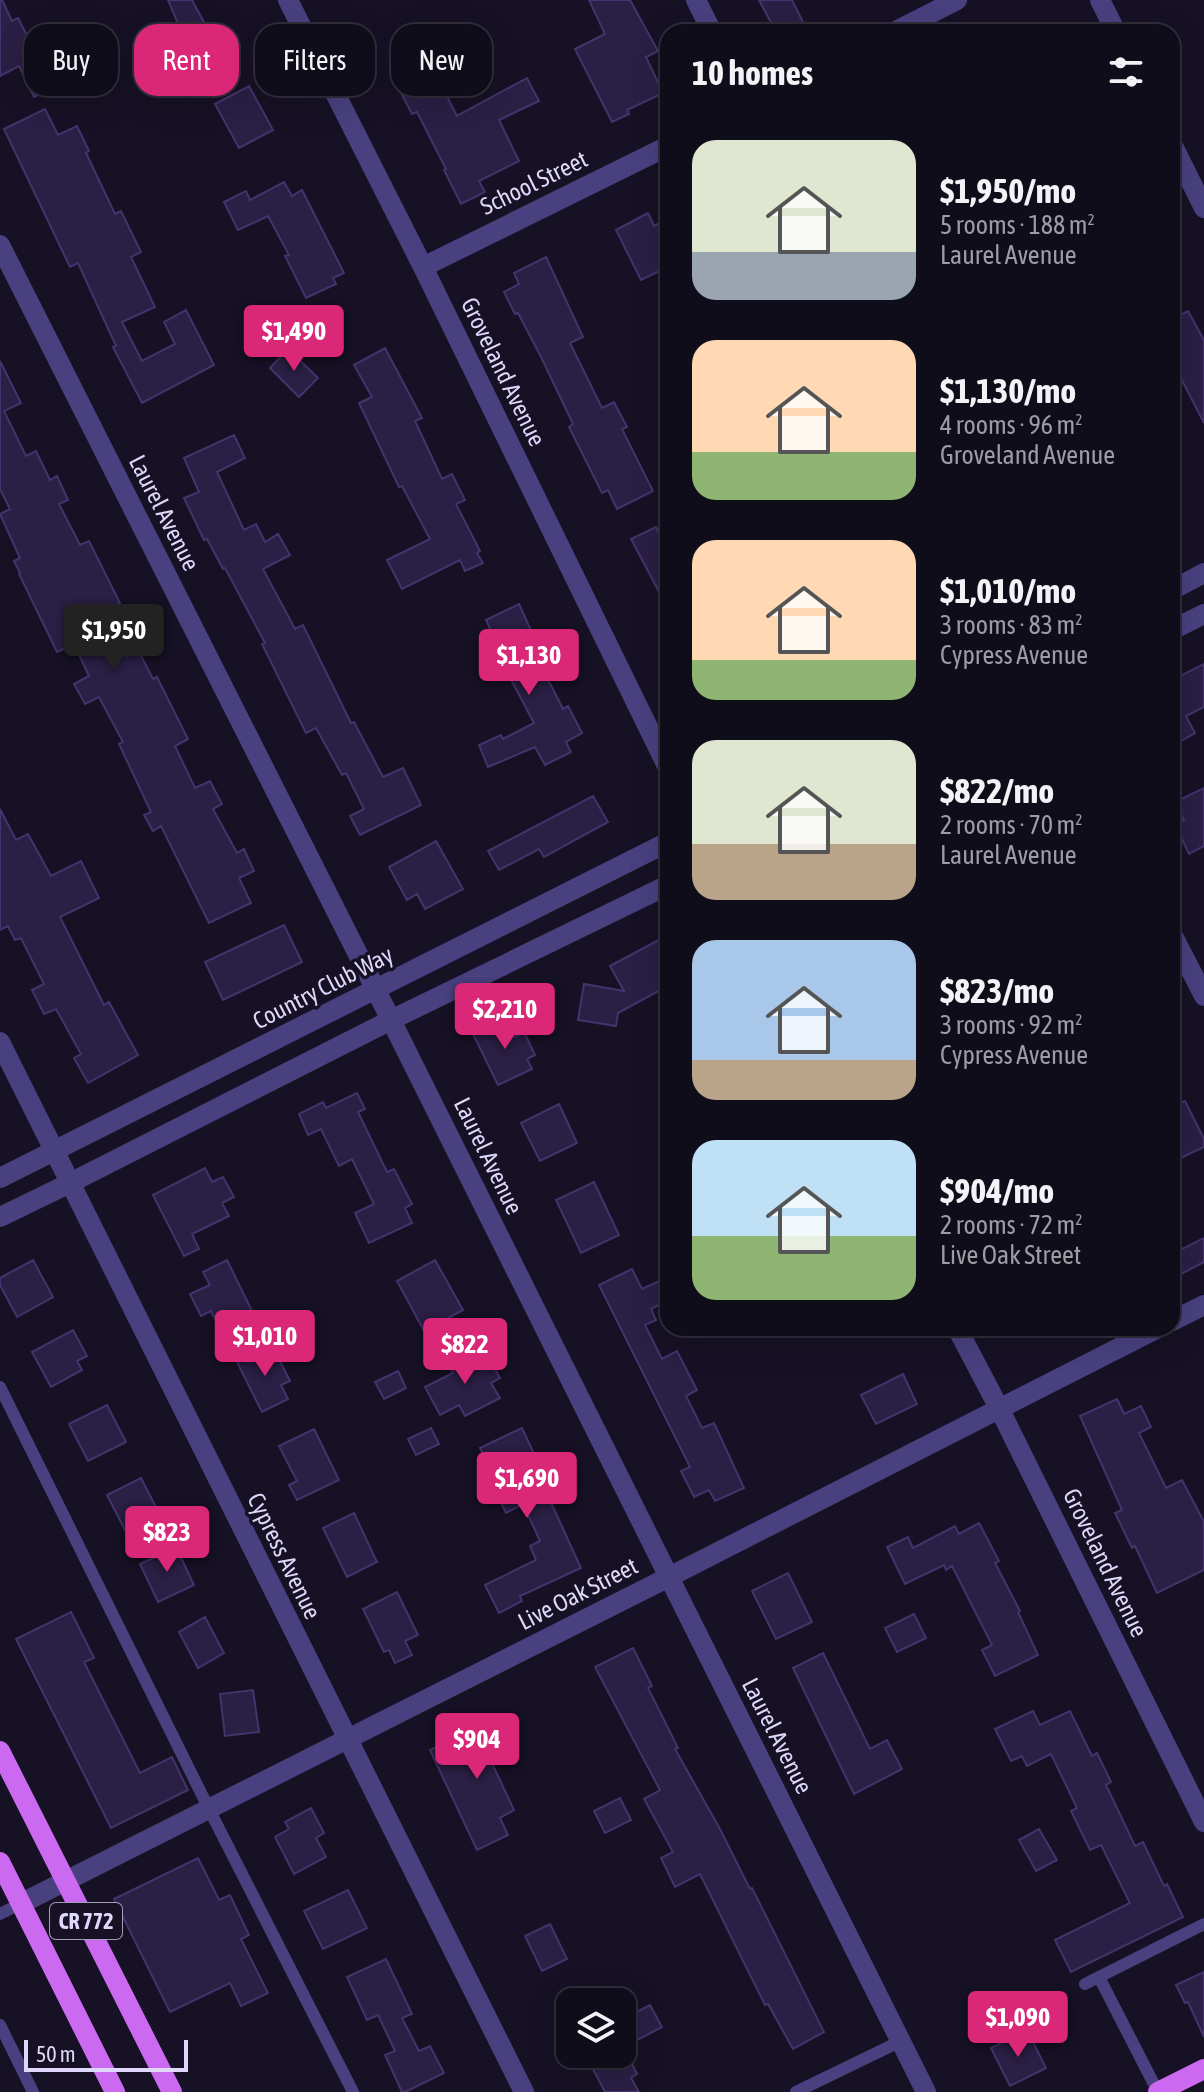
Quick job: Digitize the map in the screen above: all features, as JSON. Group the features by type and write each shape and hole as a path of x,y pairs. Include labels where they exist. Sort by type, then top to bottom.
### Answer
{"main road":[{"name":"CR 772","path":"0,1751 172,2092"},
{"name":"CR 772","path":"0,1862 115,2092"},
{"path":"1158,2092 1204,2069"}],"street":[{"name":"Groveland Avenue","path":"288,0 423,267 660,752"},
{"path":"696,0 708,24"},
{"path":"910,24 957,0"},
{"path":"1100,0 1112,24"},
{"name":"School Street","path":"423,267 660,150"},
{"path":"1180,160 1204,208"},
{"name":"Laurel Avenue","path":"0,245 926,2092"},
{"path":"1180,586 1204,573"},
{"path":"1180,626 1204,614"},
{"name":"Country Club Way","path":"0,1178 660,846"},
{"path":"0,1217 660,889"},
{"path":"1180,950 1204,996"},
{"name":"Cypress Avenue","path":"0,1042 524,2092"},
{"path":"1180,1317 1204,1305"},
{"name":"Groveland Avenue","path":"961,1336 1204,1822"},
{"name":"Live Oak Street","path":"20,1904 1142,1336"}],"lane":[{"path":"0,1387 353,2092"},
{"path":"0,1914 20,1904"},
{"path":"1085,1984 1204,1924"},
{"path":"1099,1977 1158,2092"},
{"path":"1,2028 33,2092"},
{"path":"796,2092 901,2041"}],"building":[{"path":"2,0 12,21 18,18 24,30 24,76 19,66 0,76"},
{"path":"168,0 192,0 205,24 178,24"},
{"path":"589,0 630,0 658,51 646,57 660,87 660,94 627,110 629,114 612,122 575,49 605,34"},
{"path":"759,0 792,0 804,24 772,24"},
{"path":"527,78 539,101 499,120 519,161 479,181 485,192 461,204 417,112 412,114 403,96 447,96 457,116"},
{"path":"249,86 273,130 239,148 215,104 230,96 239,96 239,91"},
{"path":"45,109 58,135 77,126 89,151 86,153 115,214 121,211 141,252 131,257 155,307 122,322 142,361 175,344 164,322 186,310 214,365 142,403 113,347 116,346 78,263 70,267 4,129"},
{"path":"284,182 292,196 302,190 344,273 333,278 336,284 306,298 285,256 289,255 268,216 238,230 224,202 246,191 250,200"},
{"path":"648,213 654,226 660,223 660,271 641,280 616,230"},
{"path":"546,257 583,337 570,343 602,408 614,402 627,427 622,429 653,491 617,509 608,490 602,493 569,427 573,424 541,357 504,292 519,284 514,273"},
{"path":"1188,311 1204,340 1204,423 1180,376 1180,315"},
{"path":"385,348 422,418 415,421 442,479 452,474 465,500 456,504 483,563 465,571 460,560 402,589 387,560 430,539 402,486 399,487 359,403 372,397 354,365"},
{"path":"288,349 318,378 299,397 270,368"},
{"path":"0,361 21,403 4,411 26,456 36,451 50,480 57,476 68,500 59,504 80,545 89,541 120,603 105,611 127,656 138,650 153,679 157,677 188,739 175,746 195,788 210,781 222,804 213,809 237,853 244,849 254,871 239,878 251,903 209,923 161,826 153,831 144,815 151,812 119,744 123,742 99,697 85,704 74,684 89,676 74,644 57,652 14,561 20,558 0,514 10,509 0,489"},
{"path":"234,435 245,458 217,472 244,530 256,524 265,542 278,534 290,555 263,569 295,629 303,625 351,723 354,722 383,777 403,768 421,805 360,835 350,816 364,809 346,773 342,775 316,728 306,733 262,644 265,643 225,568 207,539 204,540 184,498 199,492 184,458"},
{"path":"656,527 660,535 660,594 631,539"},
{"path":"519,604 534,637 528,640 563,709 568,706 582,733 566,742 571,752 545,765 535,747 488,767 479,745 501,735 503,739 534,723 509,676 511,674 486,620"},
{"path":"1204,664 1204,707 1186,716 1195,733 1180,741 1180,676"},
{"path":"1204,788 1204,846 1189,854 1180,835 1180,822 1184,820 1180,800"},
{"path":"593,796 608,822 544,857 539,849 499,870 488,851"},
{"path":"0,809 16,840 28,834 51,876 81,861 99,898 60,917 104,1005 109,1002 138,1055 88,1083 74,1058 81,1054 56,1009 44,1014 32,990 44,984 21,938 15,940 8,926 0,930"},
{"path":"436,841 463,889 425,909 417,894 407,900 389,867"},
{"path":"284,925 302,962 223,1000 205,962"},
{"path":"660,939 660,990 618,1013 616,1026 578,1020 584,984 624,991 610,966"},
{"path":"506,1018 515,1037 524,1032 535,1055 527,1059 532,1069 498,1085 473,1034"},
{"path":"357,1093 365,1109 358,1112 387,1172 394,1169 412,1204 405,1208 412,1223 369,1243 355,1213 374,1204 352,1159 339,1166 321,1129 308,1135 299,1114 323,1102 326,1108"},
{"path":"1185,1101 1204,1139 1204,1147 1181,1158 1180,1156 1180,1103"},
{"path":"559,1104 577,1143 540,1161 521,1123"},
{"path":"205,1168 212,1182 223,1177 234,1197 222,1203 229,1216 192,1234 199,1249 184,1256 153,1195"},
{"path":"594,1182 619,1235 581,1253 556,1200"},
{"path":"1204,1238 1204,1262 1181,1274 1180,1250"},
{"path":"33,1260 53,1297 17,1317 0,1285 0,1278"},
{"path":"227,1260 254,1315 221,1331 211,1311 201,1316 190,1294 210,1285 203,1272"},
{"path":"435,1260 463,1310 424,1331 397,1281"},
{"path":"632,1269 642,1289 660,1281 660,1304 651,1309 656,1320 645,1325 662,1359 677,1351 697,1390 686,1396 702,1428 714,1423 744,1488 715,1501 709,1490 694,1497 681,1471 690,1467 599,1285"},
{"path":"73,1330 87,1356 77,1361 82,1370 51,1387 32,1352"},
{"path":"272,1345 290,1381 281,1385 288,1399 262,1412 237,1362"},
{"path":"465,1351 471,1364 487,1355 500,1378 491,1383 500,1398 465,1416 459,1405 440,1415 425,1387 453,1373 447,1361"},
{"path":"398,1371 406,1388 384,1399 375,1382"},
{"path":"903,1374 917,1404 876,1424 861,1395"},
{"path":"1117,1399 1124,1414 1141,1406 1151,1427 1139,1433 1166,1488 1182,1480 1204,1522 1204,1570 1157,1593 1115,1513 1122,1510 1080,1416"},
{"path":"107,1405 126,1442 88,1461 69,1424"},
{"path":"431,1428 439,1444 416,1455 408,1439"},
{"path":"522,1428 535,1456 531,1459 581,1568 520,1596 522,1601 499,1613 485,1585 536,1560 530,1546 540,1541 523,1504 506,1513 489,1478 494,1476 480,1448"},
{"path":"314,1429 339,1480 297,1500 289,1485 297,1481 279,1446"},
{"path":"141,1478 160,1515 126,1532 107,1495"},
{"path":"354,1513 377,1562 347,1577 323,1528"},
{"path":"979,1523 999,1561 995,1563 1038,1655 995,1676 982,1650 992,1645 952,1566 946,1570 944,1565 905,1584 887,1547 908,1537 913,1548 955,1526 959,1534"},
{"path":"176,1547 194,1585 158,1602 140,1564"},
{"path":"788,1573 812,1622 776,1639 752,1591"},
{"path":"397,1592 418,1635 405,1641 412,1655 395,1663 389,1650 384,1652 363,1609"},
{"path":"71,1612 94,1658 84,1662 140,1773 172,1757 188,1790 111,1828 16,1639"},
{"path":"914,1614 926,1638 897,1652 885,1628"},
{"path":"205,1617 224,1653 198,1668 179,1632"},
{"path":"633,1648 652,1686 648,1688 678,1748 675,1749 752,1888 824,2032 793,2049 768,2004 765,2005 700,1874 675,1887 661,1858 673,1852 644,1799 660,1790 595,1667"},
{"path":"823,1653 870,1749 887,1740 902,1769 854,1794 793,1668"},
{"path":"253,1690 259,1732 225,1736 220,1694"},
{"path":"1033,1711 1040,1725 1070,1711 1092,1756 1097,1753 1111,1782 1106,1785 1135,1846 1143,1842 1183,1917 1071,1972 1055,1940 1130,1903 1101,1845 1090,1850 1071,1811 1077,1808 1051,1754 1027,1766 1022,1756 1011,1761 995,1729"},
{"path":"501,1722 514,1748 490,1759 514,1810 500,1818 508,1835 477,1850 430,1750 488,1723 490,1728"},
{"path":"620,1798 631,1820 605,1833 594,1811"},
{"path":"311,1808 324,1833 316,1838 326,1857 294,1874 275,1837 289,1829 285,1822"},
{"path":"1039,1829 1057,1860 1036,1871 1019,1840"},
{"path":"198,1858 219,1900 230,1895 249,1935 241,1939 268,1993 241,2006 230,1983 170,2012 114,1899"},
{"path":"348,1890 367,1928 323,1949 304,1911"},
{"path":"550,1924 567,1959 542,1971 525,1936"},
{"path":"386,1959 412,2014 402,2018 419,2051 430,2046 444,2073 405,2092 402,2092 385,2055 395,2051 378,2015 367,2020 347,1977"},
{"path":"1204,1972 1204,2037 1188,2002 1185,2003 1176,1985"},
{"path":"650,2005 662,2027 636,2041 636,2012"},
{"path":"1023,2032 1027,2039 1032,2040 1046,2068 1010,2086 991,2048"},
{"path":"592,2068 634,2068 637,2074 631,2078 639,2092 605,2092"}]}
